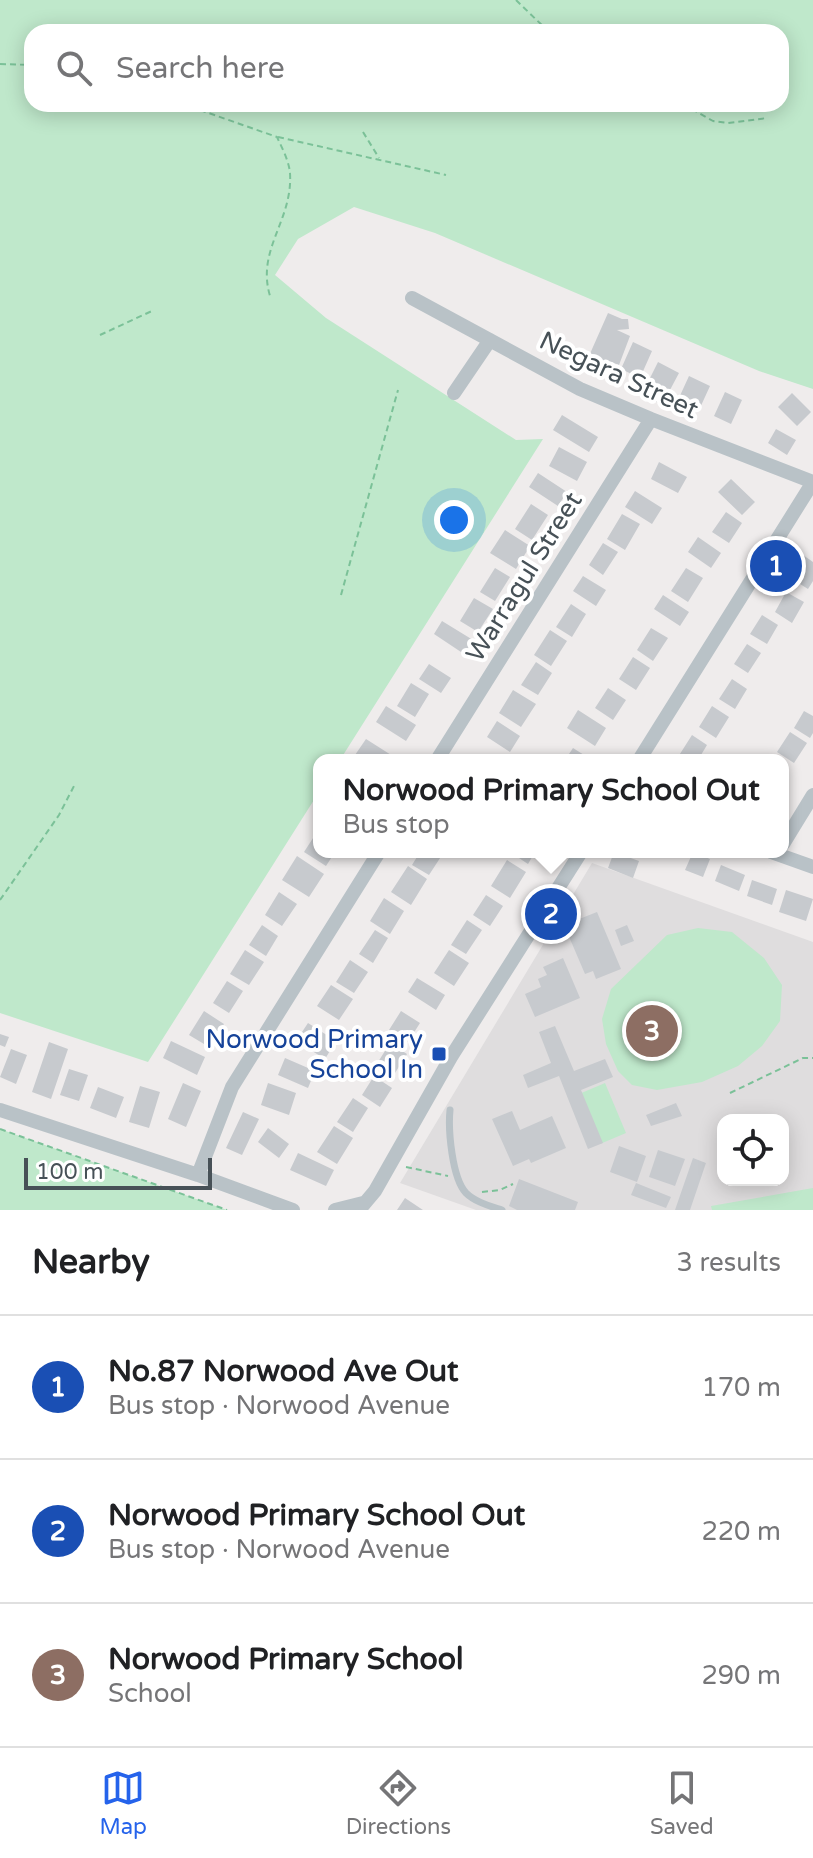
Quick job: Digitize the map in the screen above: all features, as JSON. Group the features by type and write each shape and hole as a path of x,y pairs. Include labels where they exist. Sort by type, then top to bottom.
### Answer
{"street":[{"name":"Negara Street","path":"412,298 580,389 813,482"},
{"path":"454,393 490,340"},
{"name":"Warragul Street","path":"441,754 651,419"},
{"path":"643,754 813,482"},
{"path":"789,832 813,795"},
{"path":"789,856 813,867"},
{"path":"198,1175 232,1087 375,858"},
{"path":"335,1210 365,1208 436,1082 577,858"},
{"path":"0,1110 198,1175 293,1210"}],"lane":[{"path":"450,1110 449,1126 462,1188 468,1196 502,1210"}],"path":[{"path":"516,0 541,24"},
{"path":"0,64 24,65"},
{"path":"206,112 277,137 446,175"},
{"path":"697,112 713,121 728,123 767,118"},
{"path":"363,132 380,159"},
{"path":"270,296 264,278 268,254 281,226 289,193 290,169 277,137"},
{"path":"100,335 154,310"},
{"path":"341,595 398,390"},
{"path":"0,900 59,815 75,784"},
{"path":"730,1093 803,1058 813,1058"},
{"path":"0,1129 227,1210"}],"shaded area":[{"path":"592,863 813,942 813,1210 476,1210 400,1183"}],"green space":[{"path":"0,0 813,0 813,389 759,371 435,233 354,207 298,239 275,275 326,318 516,440 543,439 344,754 313,754 313,801 148,1062 0,1013"},
{"path":"698,928 732,932 764,958 782,985 780,1021 762,1046 738,1066 702,1082 657,1090 632,1085 618,1071 606,1044 602,1019 611,989 667,935"},
{"path":"605,1083 626,1133 600,1144 579,1094"},
{"path":"0,1129 227,1210 0,1210"},
{"path":"813,1188 813,1210 712,1210 711,1206"}],"building":[{"path":"608,313 628,319 629,329 617,330 630,336 619,365 606,360 601,372 585,365"},
{"path":"633,342 652,351 640,378 621,369"},
{"path":"658,362 679,373 662,405 642,394"},
{"path":"689,376 710,386 699,410 678,400"},
{"path":"725,392 742,400 731,424 714,416"},
{"path":"792,393 811,412 797,426 778,407"},
{"path":"562,415 598,437 589,452 553,430"},
{"path":"776,429 796,440 787,455 768,443"},
{"path":"559,447 587,462 577,481 549,466"},
{"path":"659,462 687,477 678,493 651,479"},
{"path":"538,473 567,492 558,506 529,487"},
{"path":"731,479 755,502 742,515 718,492"},
{"path":"635,491 662,508 652,524 625,507"},
{"path":"531,504 548,515 532,540 515,529"},
{"path":"726,512 742,523 729,543 712,532"},
{"path":"622,514 640,524 625,550 607,539"},
{"path":"505,530 530,546 516,569 490,553"},
{"path":"698,537 721,553 711,568 688,552"},
{"path":"603,543 618,552 603,575 589,565"},
{"path":"803,555 813,562 813,581 808,589 789,577"},
{"path":"495,568 510,577 495,601 480,592"},
{"path":"686,568 703,578 688,602 671,591"},
{"path":"583,576 606,590 596,606 573,591"},
{"path":"786,592 804,602 792,623 775,612"},
{"path":"663,595 689,612 680,626 654,609"},
{"path":"474,598 493,609 478,632 460,621"},
{"path":"571,604 586,614 572,637 556,627"},
{"path":"762,615 778,625 767,644 750,634"},
{"path":"442,621 473,640 464,654 434,634"},
{"path":"651,628 668,638 653,661 637,650"},
{"path":"550,630 567,641 551,666 534,655"},
{"path":"747,644 761,653 748,673 734,664"},
{"path":"633,657 650,668 636,690 619,679"},
{"path":"536,662 552,673 538,695 521,685"},
{"path":"429,664 451,678 441,693 419,679"},
{"path":"732,679 747,689 735,709 719,699"},
{"path":"411,683 429,694 415,717 397,706"},
{"path":"608,688 626,700 613,720 595,708"},
{"path":"513,690 536,704 521,727 499,713"},
{"path":"386,706 416,725 406,741 376,722"},
{"path":"712,706 729,717 716,738 699,727"},
{"path":"578,710 606,728 595,746 567,728"},
{"path":"804,711 813,716 810,738 794,728"},
{"path":"497,721 520,736 510,752 487,737"},
{"path":"790,732 807,743 794,763 789,760 789,754 777,752"},
{"path":"692,735 707,745 702,754 680,754"},
{"path":"366,739 390,754 356,754"},
{"path":"573,748 582,754 569,754"},
{"path":"313,838 313,858 304,852"},
{"path":"297,856 324,874 309,897 282,880"},
{"path":"313,858 331,858 326,866"},
{"path":"416,858 440,858 429,875 412,865"},
{"path":"612,858 639,861 633,878 608,868"},
{"path":"690,858 710,859 703,877 685,870"},
{"path":"507,860 526,872 510,898 491,886"},
{"path":"721,865 745,875 739,891 715,881"},
{"path":"408,866 427,879 411,905 391,892"},
{"path":"752,880 777,889 772,905 747,896"},
{"path":"786,890 813,899 806,921 779,912"},
{"path":"279,892 297,904 282,926 265,915"},
{"path":"486,895 503,906 490,926 473,915"},
{"path":"384,898 404,911 390,934 370,921"},
{"path":"597,912 621,969 596,979 593,971 585,974 564,925"},
{"path":"467,920 482,930 466,954 451,945"},
{"path":"262,925 278,936 266,956 249,945"},
{"path":"627,925 634,941 621,946 615,930"},
{"path":"375,930 388,938 373,963 359,954"},
{"path":"245,950 264,962 249,985 230,974"},
{"path":"449,950 469,963 454,986 434,973"},
{"path":"563,958 580,998 535,1017 525,994 541,987 538,979 547,975 543,967"},
{"path":"350,960 368,972 354,993 336,982"},
{"path":"417,978 445,995 436,1010 408,992"},
{"path":"227,981 243,991 229,1013 213,1003"},
{"path":"331,985 353,999 339,1020 317,1006"},
{"path":"204,1011 224,1024 209,1047 189,1035"},
{"path":"401,1011 420,1023 408,1042 389,1030"},
{"path":"308,1023 336,1041 325,1059 296,1041"},
{"path":"555,1026 574,1071 605,1059 613,1077 581,1090 603,1143 588,1149 559,1076 528,1088 523,1075 551,1063 539,1032"},
{"path":"0,1034 9,1037 5,1047 0,1045"},
{"path":"171,1041 205,1057 197,1075 163,1058"},
{"path":"49,1042 68,1049 51,1099 32,1092"},
{"path":"390,1043 407,1054 395,1073 378,1062"},
{"path":"11,1049 27,1055 16,1084 0,1077"},
{"path":"285,1058 315,1071 308,1088 278,1075"},
{"path":"69,1069 88,1075 79,1101 60,1095"},
{"path":"374,1076 392,1088 380,1107 362,1095"},
{"path":"183,1083 201,1091 186,1127 168,1119"},
{"path":"268,1083 296,1093 289,1115 261,1105"},
{"path":"140,1086 160,1092 149,1128 129,1122"},
{"path":"98,1087 124,1097 116,1118 90,1108"},
{"path":"353,1098 368,1108 353,1132 337,1122"},
{"path":"676,1103 682,1116 651,1126 646,1115"},
{"path":"512,1111 520,1130 552,1116 566,1148 531,1163 529,1159 513,1166 492,1119"},
{"path":"243,1112 259,1119 242,1155 226,1148"},
{"path":"334,1126 353,1138 337,1164 317,1152"},
{"path":"268,1128 289,1144 279,1158 258,1142"},
{"path":"619,1146 646,1156 637,1182 610,1172"},
{"path":"658,1150 685,1159 675,1186 649,1177"},
{"path":"298,1153 334,1170 326,1186 290,1170"},
{"path":"693,1158 706,1163 690,1210 675,1210"},
{"path":"519,1179 578,1202 575,1210 517,1210 509,1206"},
{"path":"636,1183 671,1197 666,1208 631,1195"},
{"path":"405,1198 423,1210 397,1210"}],"place":[{"name":"No.87 Norwood Ave Out","path":"776,566"},
{"name":"Norwood Primary School Out","path":"551,914"},
{"name":"Norwood Primary School","path":"652,1031"},
{"name":"Norwood Primary School In","path":"439,1054"}]}
